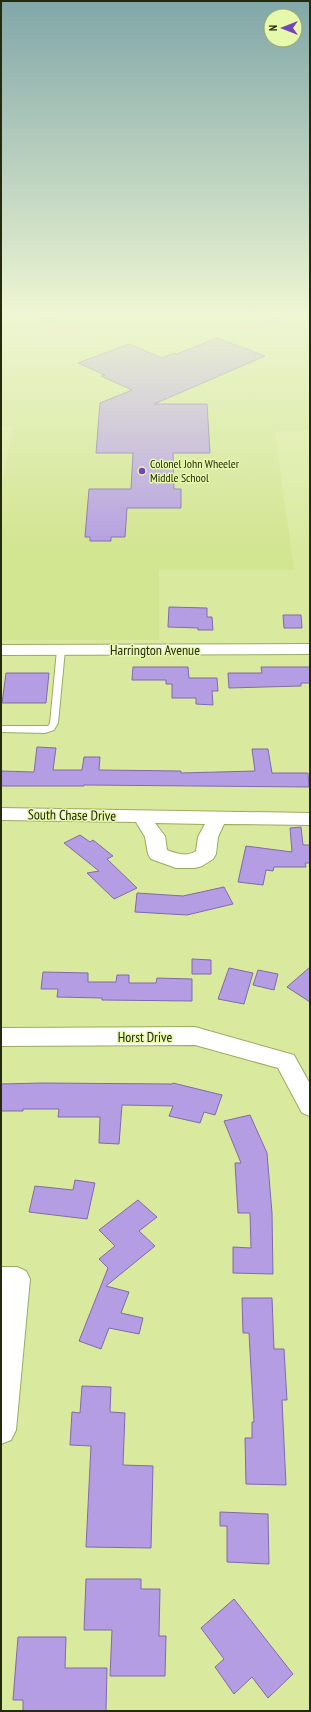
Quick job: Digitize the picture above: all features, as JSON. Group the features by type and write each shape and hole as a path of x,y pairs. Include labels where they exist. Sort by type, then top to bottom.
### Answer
{"street":[{"name":"Harrington Avenue","path":"1,650 310,649"},
{"name":"South Chase Drive","path":"1,814 144,817 218,816 310,819"},
{"path":"144,817 146,825 156,836 158,854 176,861 195,861 206,854 208,837 218,816"},
{"name":"Horst Drive","path":"1,1037 196,1036 286,1061 310,1106"},
{"path":"1,1430 9,1279"}],"lane":[{"path":"1,729 45,730 51,728 54,724 61,650"}],"shaded area":[{"name":"Colonel John Wheeler Middle School","path":"1,392 310,392 310,430 283,430 275,433 294,570 159,570 159,640 1,640 1,488 13,426 1,426"}],"building":[{"path":"127,392 182,392 154,404 207,404 210,453 173,453 174,489 181,489 181,508 127,508 125,537 111,537 111,541 90,541 90,537 85,537 89,489 131,489 133,453 96,453 100,403"},
{"path":"169,607 207,608 207,617 212,617 213,630 168,627"},
{"path":"283,615 301,615 302,628 284,628"},
{"path":"133,667 188,667 189,678 217,678 218,691 212,691 213,705 196,704 196,698 172,698 172,684 166,684 166,680 132,680"},
{"path":"261,667 310,667 310,683 301,683 301,686 229,688 228,673 262,673"},
{"path":"6,673 49,673 46,703 2,703"},
{"path":"37,747 56,748 53,770 82,770 84,757 100,757 99,770 181,771 181,773 255,771 252,749 268,749 272,773 308,773 309,787 84,785 1,786 1,771 34,772"},
{"path":"301,827 303,845 310,845 310,863 305,863 306,867 274,867 273,871 266,870 263,885 238,882 246,846 292,852 290,828"},
{"path":"80,835 90,842 93,840 113,856 107,859 137,888 114,899 87,873 99,871 64,843"},
{"path":"224,887 233,904 187,915 135,912 137,893 183,896"},
{"path":"192,959 211,960 211,974 192,974"},
{"path":"310,967 310,1002 287,987"},
{"path":"229,968 253,973 244,1004 218,999"},
{"path":"258,970 278,974 274,990 253,985"},
{"path":"43,972 88,973 88,982 116,982 117,975 129,975 129,983 156,983 157,978 192,979 192,1001 102,1000 102,998 57,997 58,989 41,989"},
{"path":"173,1083 222,1095 215,1115 204,1112 200,1123 169,1116 173,1106 122,1105 119,1144 99,1143 100,1117 58,1117 59,1109 23,1109 23,1111 1,1111 1,1084"},
{"path":"250,1115 267,1153 272,1213 273,1274 233,1273 233,1247 251,1248 250,1213 238,1213 235,1163 241,1163 224,1121"},
{"path":"75,1180 95,1183 87,1219 29,1212 35,1186 73,1190"},
{"path":"138,1200 157,1217 139,1231 155,1246 106,1286 129,1292 121,1313 143,1318 139,1334 109,1328 101,1349 79,1341 108,1268 99,1259 115,1246 99,1230"},
{"path":"242,1298 272,1298 274,1349 284,1349 287,1400 282,1400 286,1485 246,1484 245,1438 252,1438 252,1422 254,1422 249,1333 243,1333"},
{"path":"82,1386 111,1387 110,1412 125,1413 123,1465 153,1466 151,1548 86,1547 91,1446 70,1445 72,1412 80,1413"},
{"path":"220,1512 268,1514 269,1564 227,1562 227,1526 220,1526"},
{"path":"86,1579 141,1579 141,1589 160,1589 159,1636 166,1636 165,1676 110,1676 112,1630 84,1630"},
{"path":"234,1599 293,1674 268,1698 252,1677 234,1694 215,1667 224,1659 201,1628"},
{"path":"18,1637 66,1637 65,1668 107,1668 106,1711 23,1711 23,1700 13,1700"}],"place":[{"name":"Colonel John Wheeler Middle School","path":"142,471"}]}
